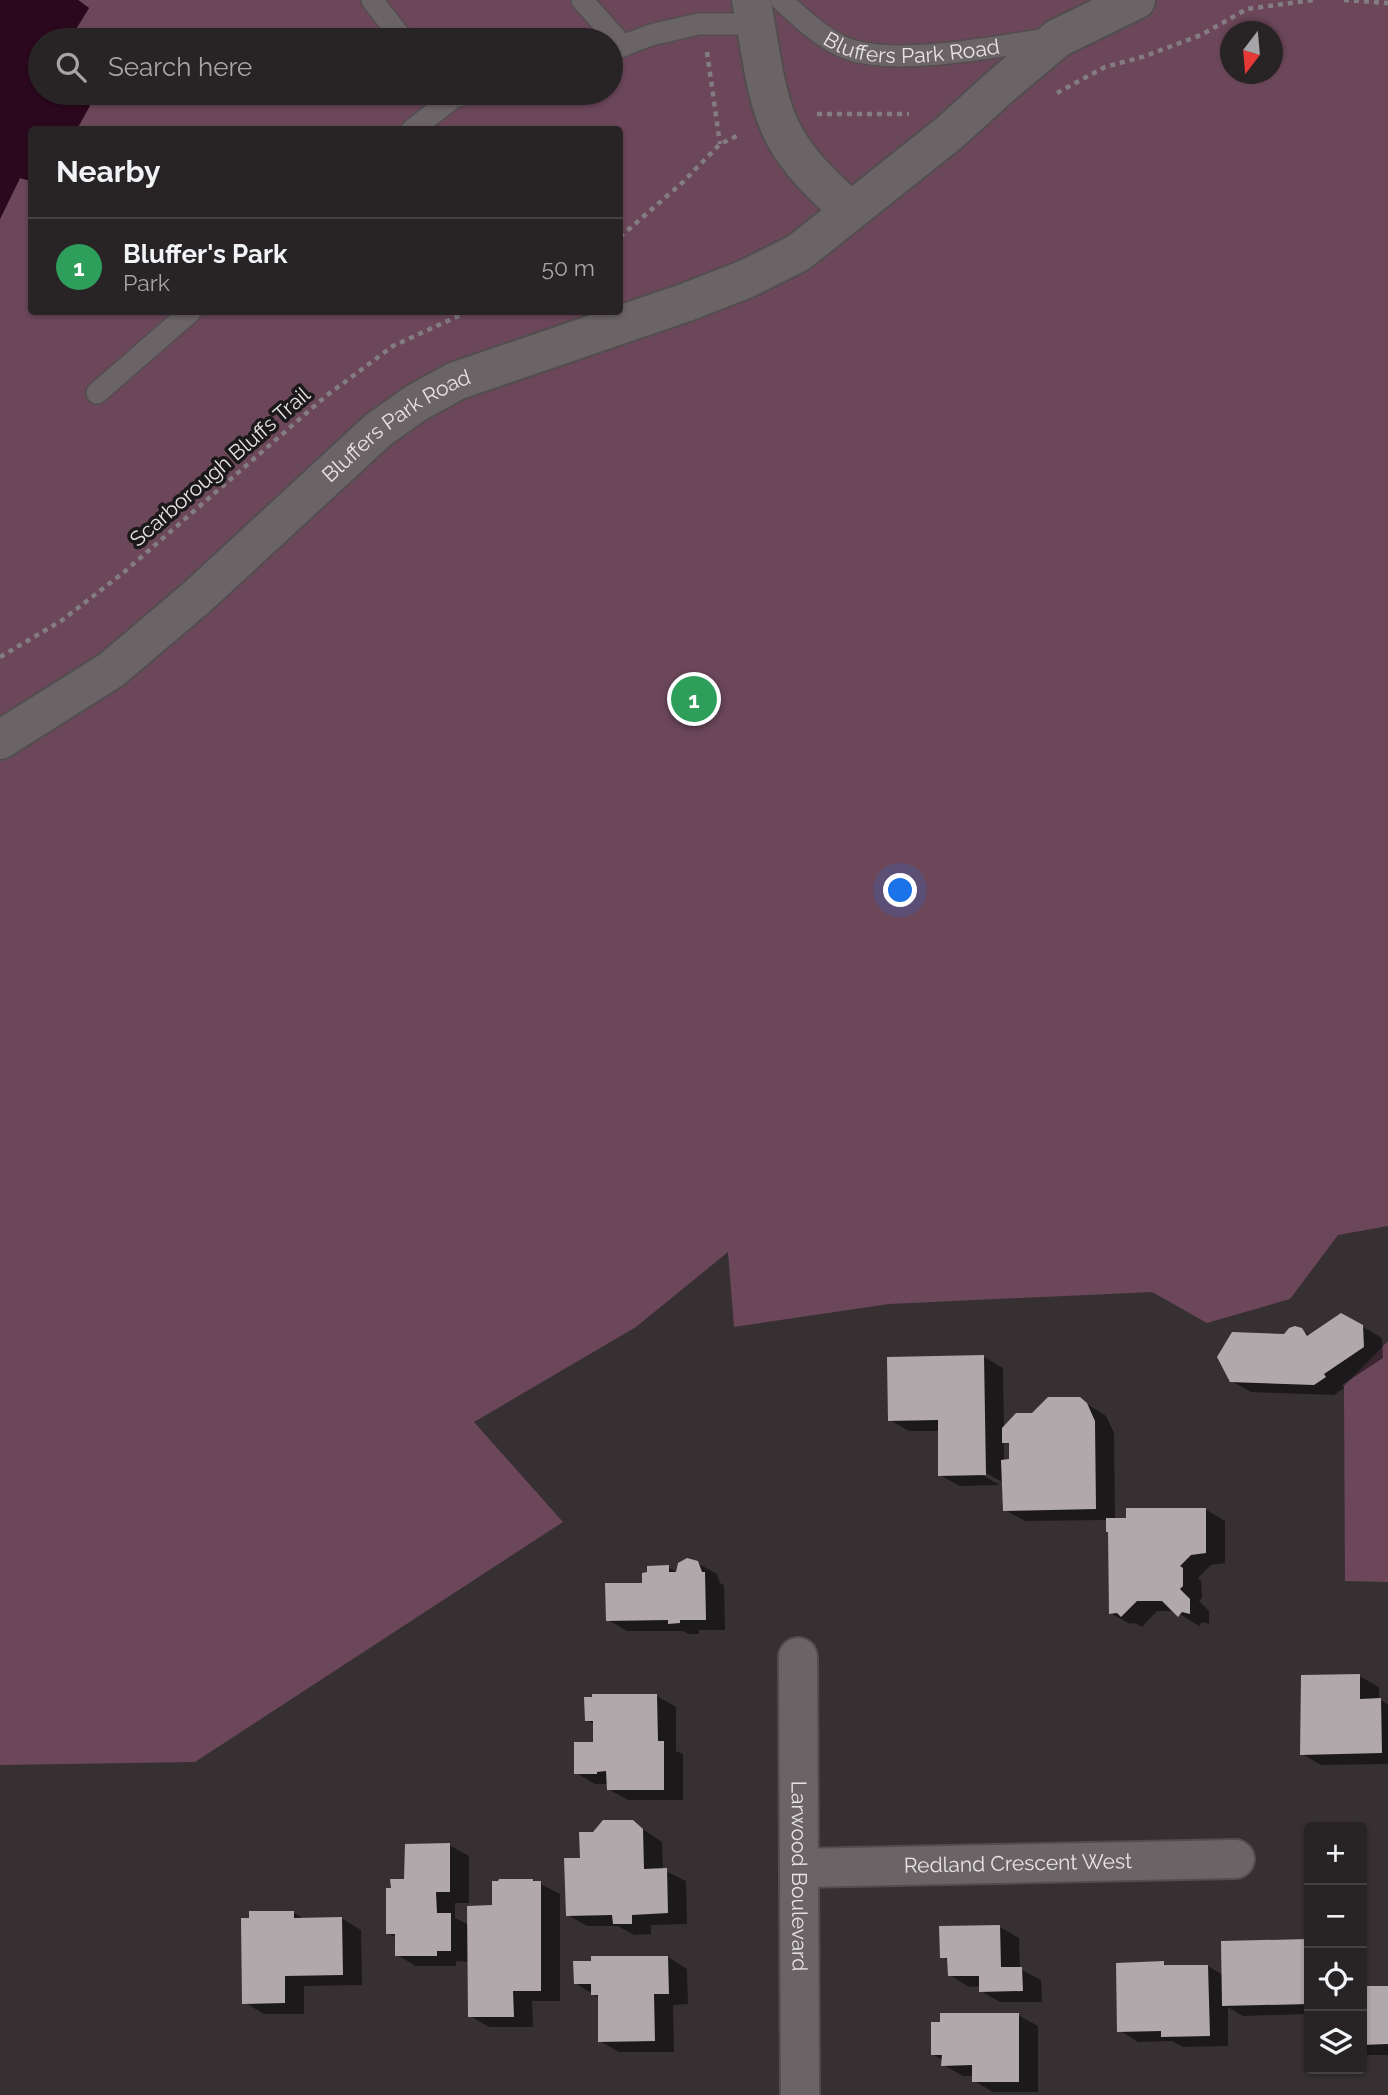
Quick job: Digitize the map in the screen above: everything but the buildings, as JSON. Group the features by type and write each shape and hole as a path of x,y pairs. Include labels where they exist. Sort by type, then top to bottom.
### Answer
{"street":[{"name":"Bluffers Park Road","path":"0,740 111,670 196,598 378,430 416,403 456,381 687,302 746,279 798,253 949,133 1058,38 1136,0"},
{"path":"763,8 765,72 777,121 786,140 820,182 850,211"},
{"name":"Larwood Boulevard","path":"798,1657 800,2095"},
{"name":"Redland Crescent West","path":"800,1868 1235,1859"}],"lane":[{"path":"372,0 394,28"},
{"path":"582,0 602,28"},
{"path":"623,46 651,35 763,8"},
{"name":"Bluffers Park Road","path":"763,8 815,31 841,47 863,54 908,57 1058,38"},
{"path":"417,126 443,105"},
{"path":"97,393 187,315"}],"path":[{"path":"1048,99 1071,83 1105,67 1142,57 1201,35 1247,9 1313,0"},
{"path":"1344,0 1388,3"},
{"path":"706,51 720,144"},
{"path":"816,114 915,114"},
{"path":"623,234 720,144 751,129"},
{"name":"Scarborough Bluffs Trail","path":"0,657 61,621 122,573 326,396 382,354 436,324 459,315"}],"shaded area":[{"path":"0,0 78,0 89,8 77,28 28,28 28,105 90,105 79,126 28,126 28,180 20,178 0,219"},
{"path":"78,0 1388,0 1388,1226 1338,1235 1290,1299 1207,1323 1152,1292 889,1304 734,1327 728,1252 636,1327 474,1422 563,1522 195,1762 0,1765 0,219 20,178 28,180 28,315 623,315 623,126 79,126 90,105 623,105 623,28 77,28 89,8"},
{"path":"1388,1341 1388,1582 1345,1581 1344,1386"}],"place":[{"name":"Bluffer's Park","path":"694,699"}]}
